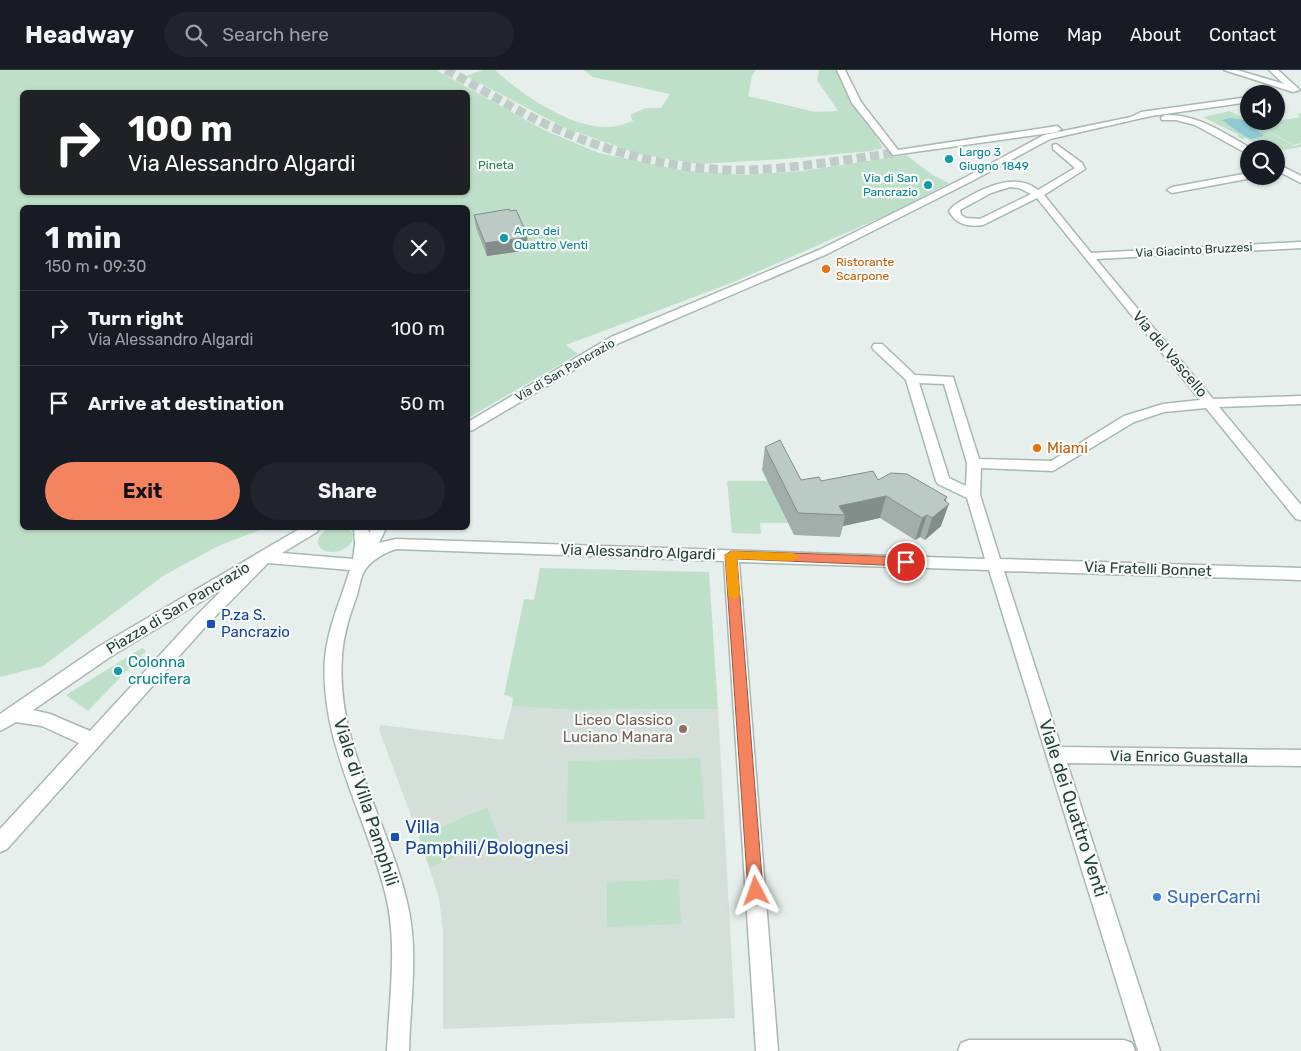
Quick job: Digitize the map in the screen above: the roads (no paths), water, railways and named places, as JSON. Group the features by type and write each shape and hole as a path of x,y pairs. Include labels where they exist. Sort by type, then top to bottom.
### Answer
{"street":[{"path":"842,70 846,84 865,113 896,153 996,138 1015,145 1020,152"},
{"path":"1228,70 1298,89"},
{"path":"1273,70 1298,89"},
{"path":"1285,93 1298,89"},
{"name":"Via di San Pancrazio","path":"996,138 1240,101"},
{"name":"Via di San Pancrazio","path":"1194,121 1187,114 1240,102"},
{"name":"Via di San Pancrazio","path":"470,426 615,340 796,264 1044,139 1066,132 1150,114"},
{"name":"Via di San Pancrazio","path":"996,138 1044,139 1169,117 1194,121"},
{"path":"1194,121 1240,146"},
{"path":"1038,194 1026,186 1008,184 962,204 954,210 956,217 967,222 980,223 1038,194 1081,168 1056,147"},
{"path":"1285,172 1301,180"},
{"path":"1172,190 1240,178"},
{"path":"938,194 962,204"},
{"name":"Via del Vascello","path":"1038,194 1301,515"},
{"name":"Via Giacinto Bruzzesi","path":"1087,256 1301,245"},
{"path":"878,347 912,379 943,481 974,495 974,464 949,380 912,379"},
{"path":"974,464 1053,466 1120,424 1163,408 1210,403 1301,400"},
{"name":"Viale dei Quattro Venti","path":"974,495 994,565 1149,1051"},
{"path":"265,557 309,530"},
{"name":"Viale di Villa Pamphili","path":"361,530 360,565 337,632 333,662 333,686 344,742 390,878 398,910 401,961 398,1051"},
{"path":"265,557 360,565 378,530"},
{"name":"Via Alessandro Algardi","path":"360,565 381,548 396,544 994,565"},
{"path":"731,555 767,1051"},
{"name":"Piazza di San Pancrazio","path":"7,719 112,647 265,557"},
{"name":"Piazza di San Pancrazio","path":"7,719 44,719 92,740 200,622 265,557"},
{"name":"Via Fratelli Bonnet","path":"994,565 1301,574"},
{"path":"0,843 92,740"},
{"name":"Via Enrico Guastalla","path":"1056,755 1301,758"},
{"path":"969,1051 1124,1051"}],"water":[{"path":"1230,118 1240,119 1240,130 1256,130 1264,136 1251,139 1222,120"}],"tunnel":[{"path":"446,70 523,113 573,136 645,159 670,164 720,170 745,170 802,166 896,153"}],"place":[{"name":"Largo 3 Giugno 1849","path":"949,159"},
{"name":"Via di San Pancrazio","path":"928,185"},
{"name":"Arco dei Quattro Venti","path":"504,238"},
{"name":"Ristorante Scarpone","path":"826,269"},
{"name":"Miami","path":"1037,448"},
{"name":"P.za S. Pancrazio","path":"211,624"},
{"name":"Colonna crucifera","path":"118,671"},
{"name":"Liceo Classico Luciano Manara","path":"683,729"},
{"name":"Villa Pamphili/Bolognesi","path":"395,837"},
{"name":"SuperCarni","path":"1157,897"}],"park label":[{"name":"Pineta","path":"496,165"}]}
